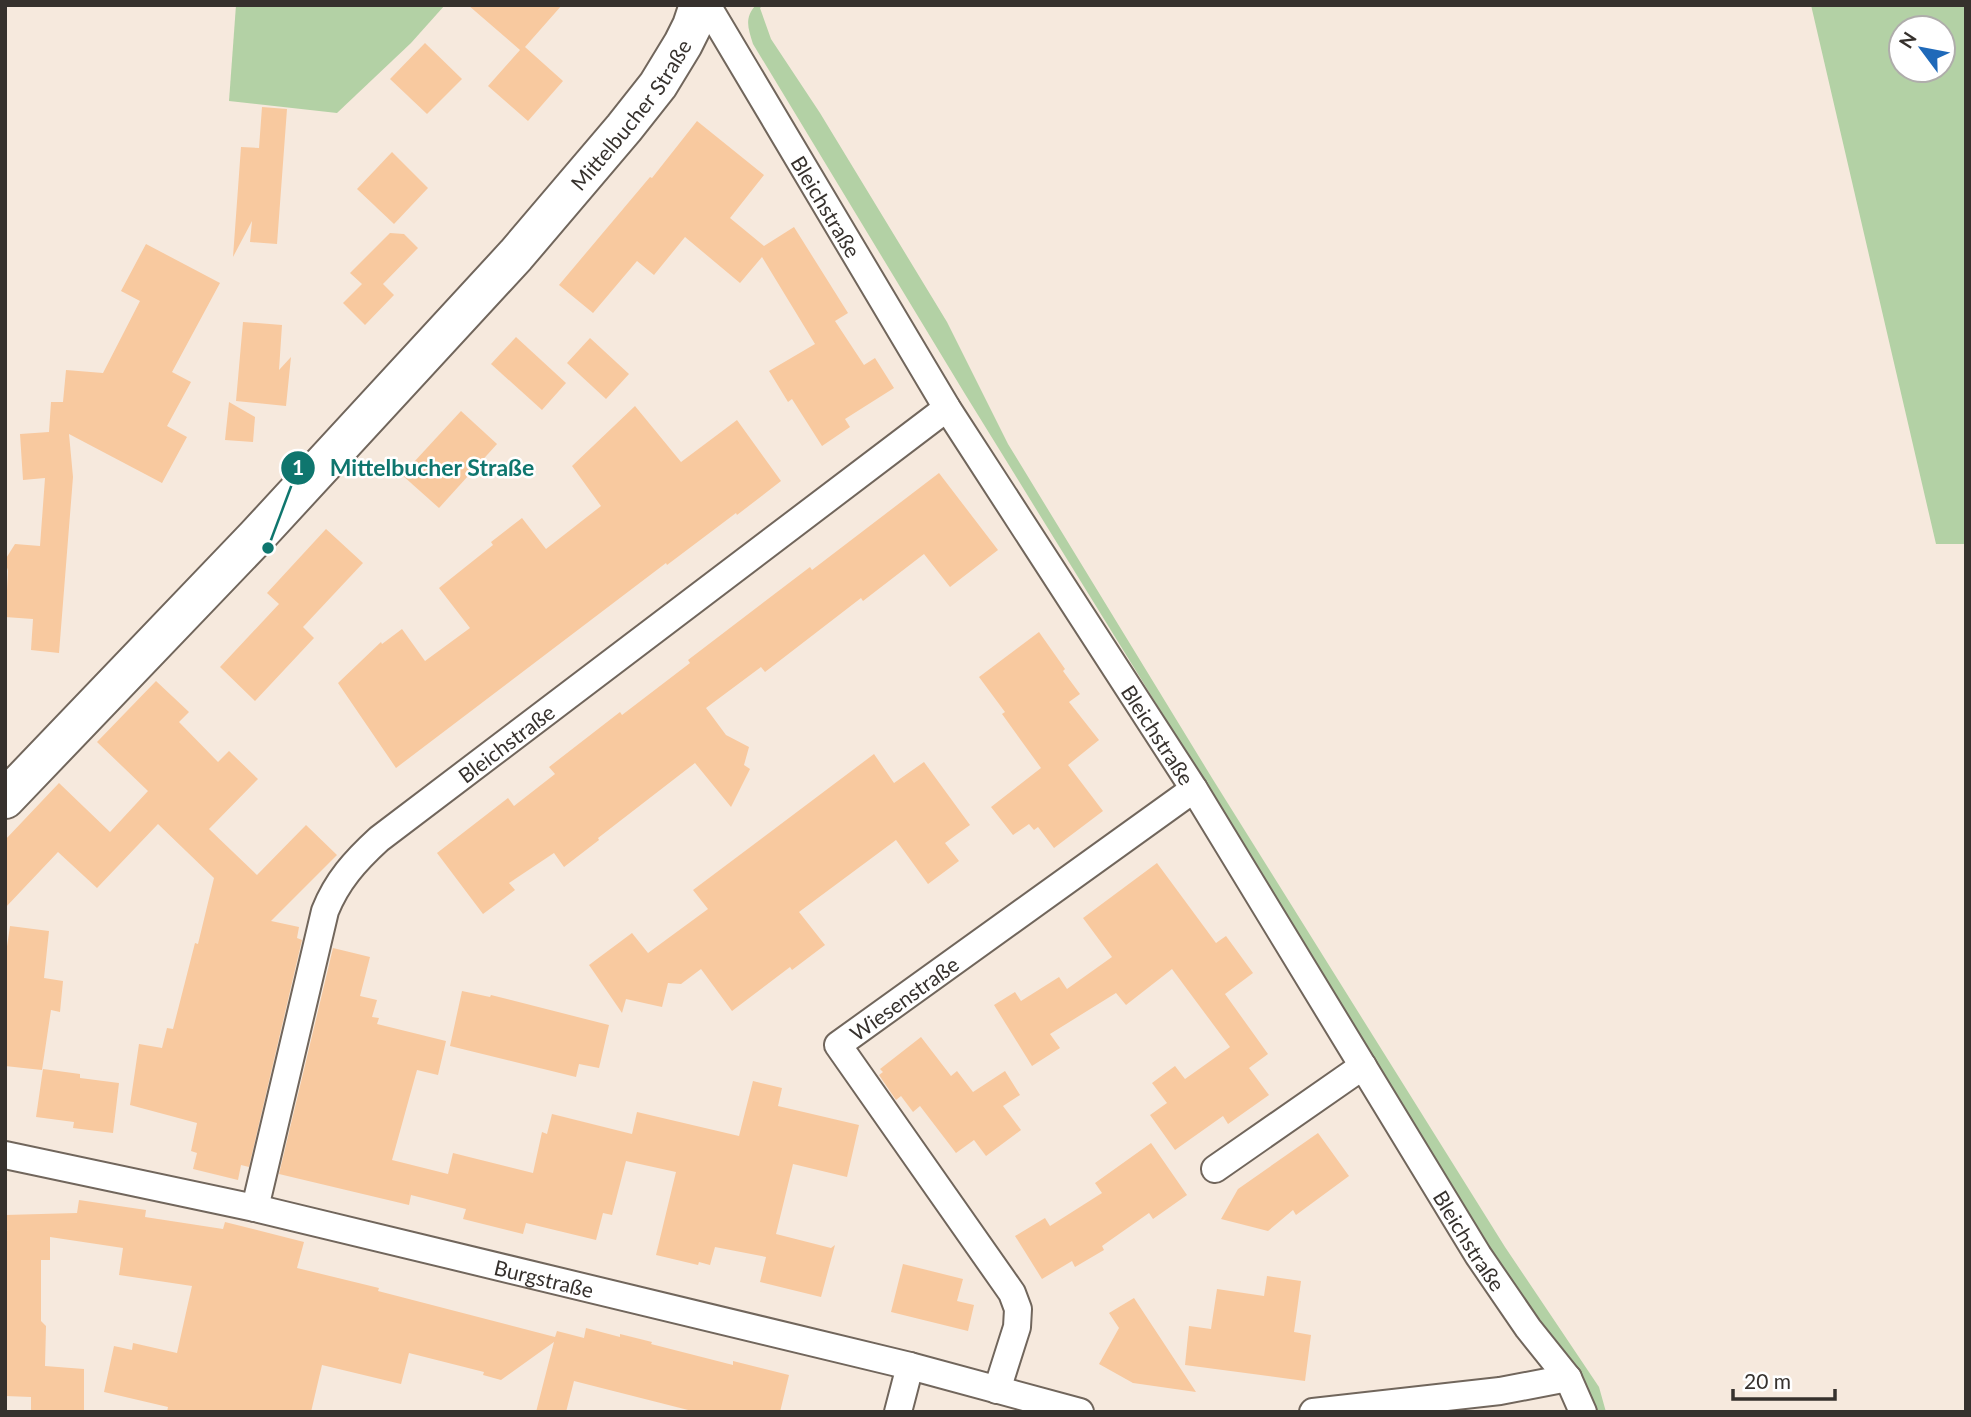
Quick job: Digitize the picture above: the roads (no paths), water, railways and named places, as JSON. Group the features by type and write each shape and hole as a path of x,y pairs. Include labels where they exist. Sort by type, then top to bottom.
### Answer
{"main road":[{"name":"Mittelbucher Straße","path":"5,799 256,537 516,255 658,85 683,44 699,5"}],"street":[{"name":"Bleichstraße","path":"707,5 947,408 1194,789 1478,1255 1528,1328 1568,1378 1583,1412"},
{"name":"Bleichstraße","path":"255,1208 325,911 332,892 346,871 379,839 947,408"},
{"name":"Wiesenstraße","path":"997,1390 1017,1327 1018,1309 1012,1293 838,1045 1194,789"},
{"path":"1215,1169 1363,1066"},
{"name":"Burgstraße","path":"5,1154 255,1208 910,1366 1080,1412"},
{"path":"898,1412 910,1366"},
{"path":"1312,1412 1380,1408 1500,1391 1568,1378"}],"place":[{"name":"Mittelbucher Straße","path":"268,548"}]}
